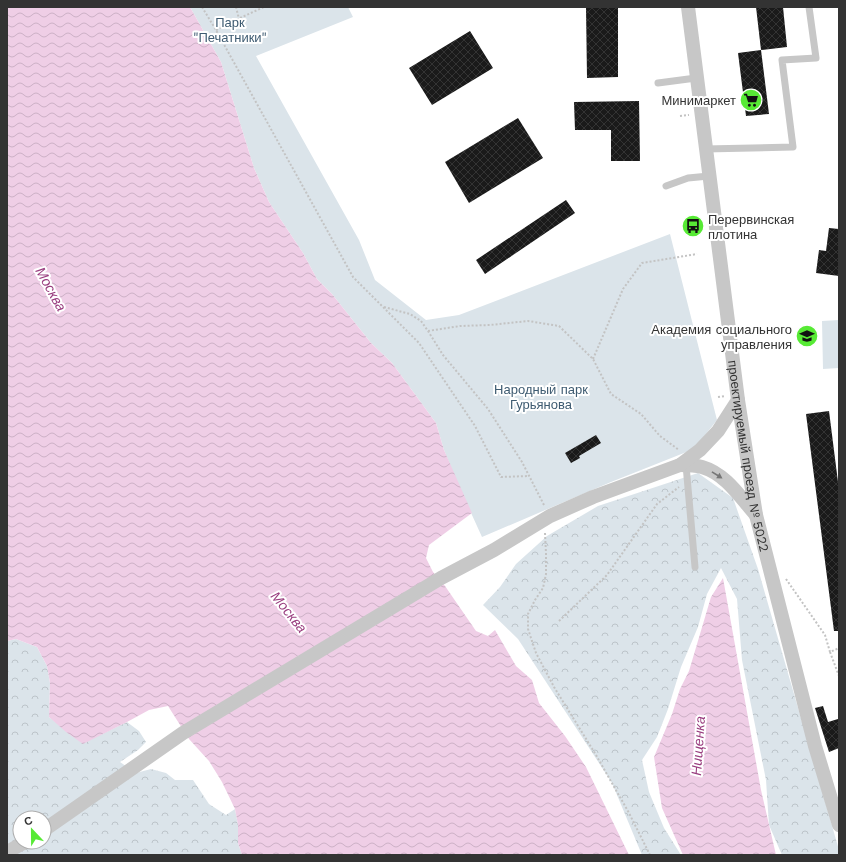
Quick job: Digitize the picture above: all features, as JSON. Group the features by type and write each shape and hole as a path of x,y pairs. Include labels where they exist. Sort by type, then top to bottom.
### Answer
{"street":[{"name":"проектируемый проезд № 5022","path":"688,7 738,400 756,515 815,746 839,825"},
{"path":"52,824 183,733 442,578 494,550 547,518 593,497 683,461 700,450 718,431 738,400"},
{"path":"683,461 717,474 731,485 756,515"}],"lane":[{"path":"705,149 793,147 782,60 816,58 809,7"},
{"path":"658,83 696,78"},
{"path":"666,186 688,178 709,176"},
{"path":"683,461 688,480 695,567"}],"path":[{"path":"202,7 353,277 419,343 475,426 501,477 529,476"},
{"path":"236,7 239,19"},
{"path":"216,30 264,7"},
{"path":"593,359 623,289 642,263 697,254"},
{"path":"383,307 410,314 421,321 443,355 488,409 522,462 529,476 547,518 546,574 543,588 528,614 528,629 536,653 554,687 596,754 629,812 650,855"},
{"path":"428,331 460,326 490,325 528,321 559,326 593,359 611,394 641,414 683,461"},
{"path":"559,621 606,575 656,504 688,480"},
{"path":"785,577 825,635 839,676"},
{"path":"830,652 839,648"}],"green space":[{"name":"Народный парк Гурьянова","path":"190,7 348,7 353,17 256,56 359,240 375,280 426,320 459,315 670,234 717,420 694,449 611,482 482,537 444,450 436,423 392,363 371,343 332,294 317,279 303,253 269,202 254,168 221,62"},
{"path":"839,320 839,368 823,369 822,321"},
{"path":"698,473 733,498 758,569 839,850 839,855 782,855 769,825 766,780 742,660 737,599 721,568 707,594 698,627 681,667 668,709 657,737 642,760 649,792 664,828 681,855 642,855 612,783 518,639 483,605 500,587 516,564 547,536 598,506"},
{"path":"16,639 37,647 47,666 50,683 49,717 83,743 127,722 139,731 146,742 138,750 120,762 136,773 151,769 166,773 175,780 193,780 209,804 226,815 235,809 238,825 238,843 242,855 7,855 7,641"}],"water":[{"name":"Москва","path":"7,7 190,7 221,62 254,168 269,202 303,253 317,279 332,294 371,343 392,363 436,423 444,450 472,513 429,545 426,558 433,572 445,586 476,631 488,636 495,630 516,666 532,680 539,703 565,736 586,767 629,855 242,855 238,843 238,825 235,809 222,782 209,761 189,739 168,706 149,710 83,744 49,717 50,683 47,666 37,647 16,639 7,641"},
{"name":"Нищенка","path":"723,578 761,790 776,855 683,855 662,808 654,757 672,714 680,689 689,671 711,597"}],"building":[{"path":"586,7 618,7 618,77 587,78"},
{"path":"756,7 783,7 787,47 761,50"},
{"path":"470,31 493,68 432,105 409,68"},
{"path":"761,50 769,114 746,116 738,53"},
{"path":"639,101 640,161 611,161 611,130 575,130 574,102"},
{"path":"518,118 543,158 469,203 445,162"},
{"path":"566,200 575,213 485,274 476,260"},
{"path":"829,228 839,229 839,276 816,273 819,250 826,251"},
{"path":"829,411 839,490 839,631 834,631 806,414"},
{"path":"596,435 601,443 579,456 580,458 571,463 565,453"},
{"path":"823,706 828,722 838,719 839,724 839,748 829,752 815,708"}],"place":[{"name":"Минимаркет","path":"751,100"},
{"name":"Перервинская плотина","path":"693,226"},
{"name":"Академия социального управления","path":"807,336"}],"park label":[{"name":"Парк \"Печатники\"","path":"230,30"}]}
